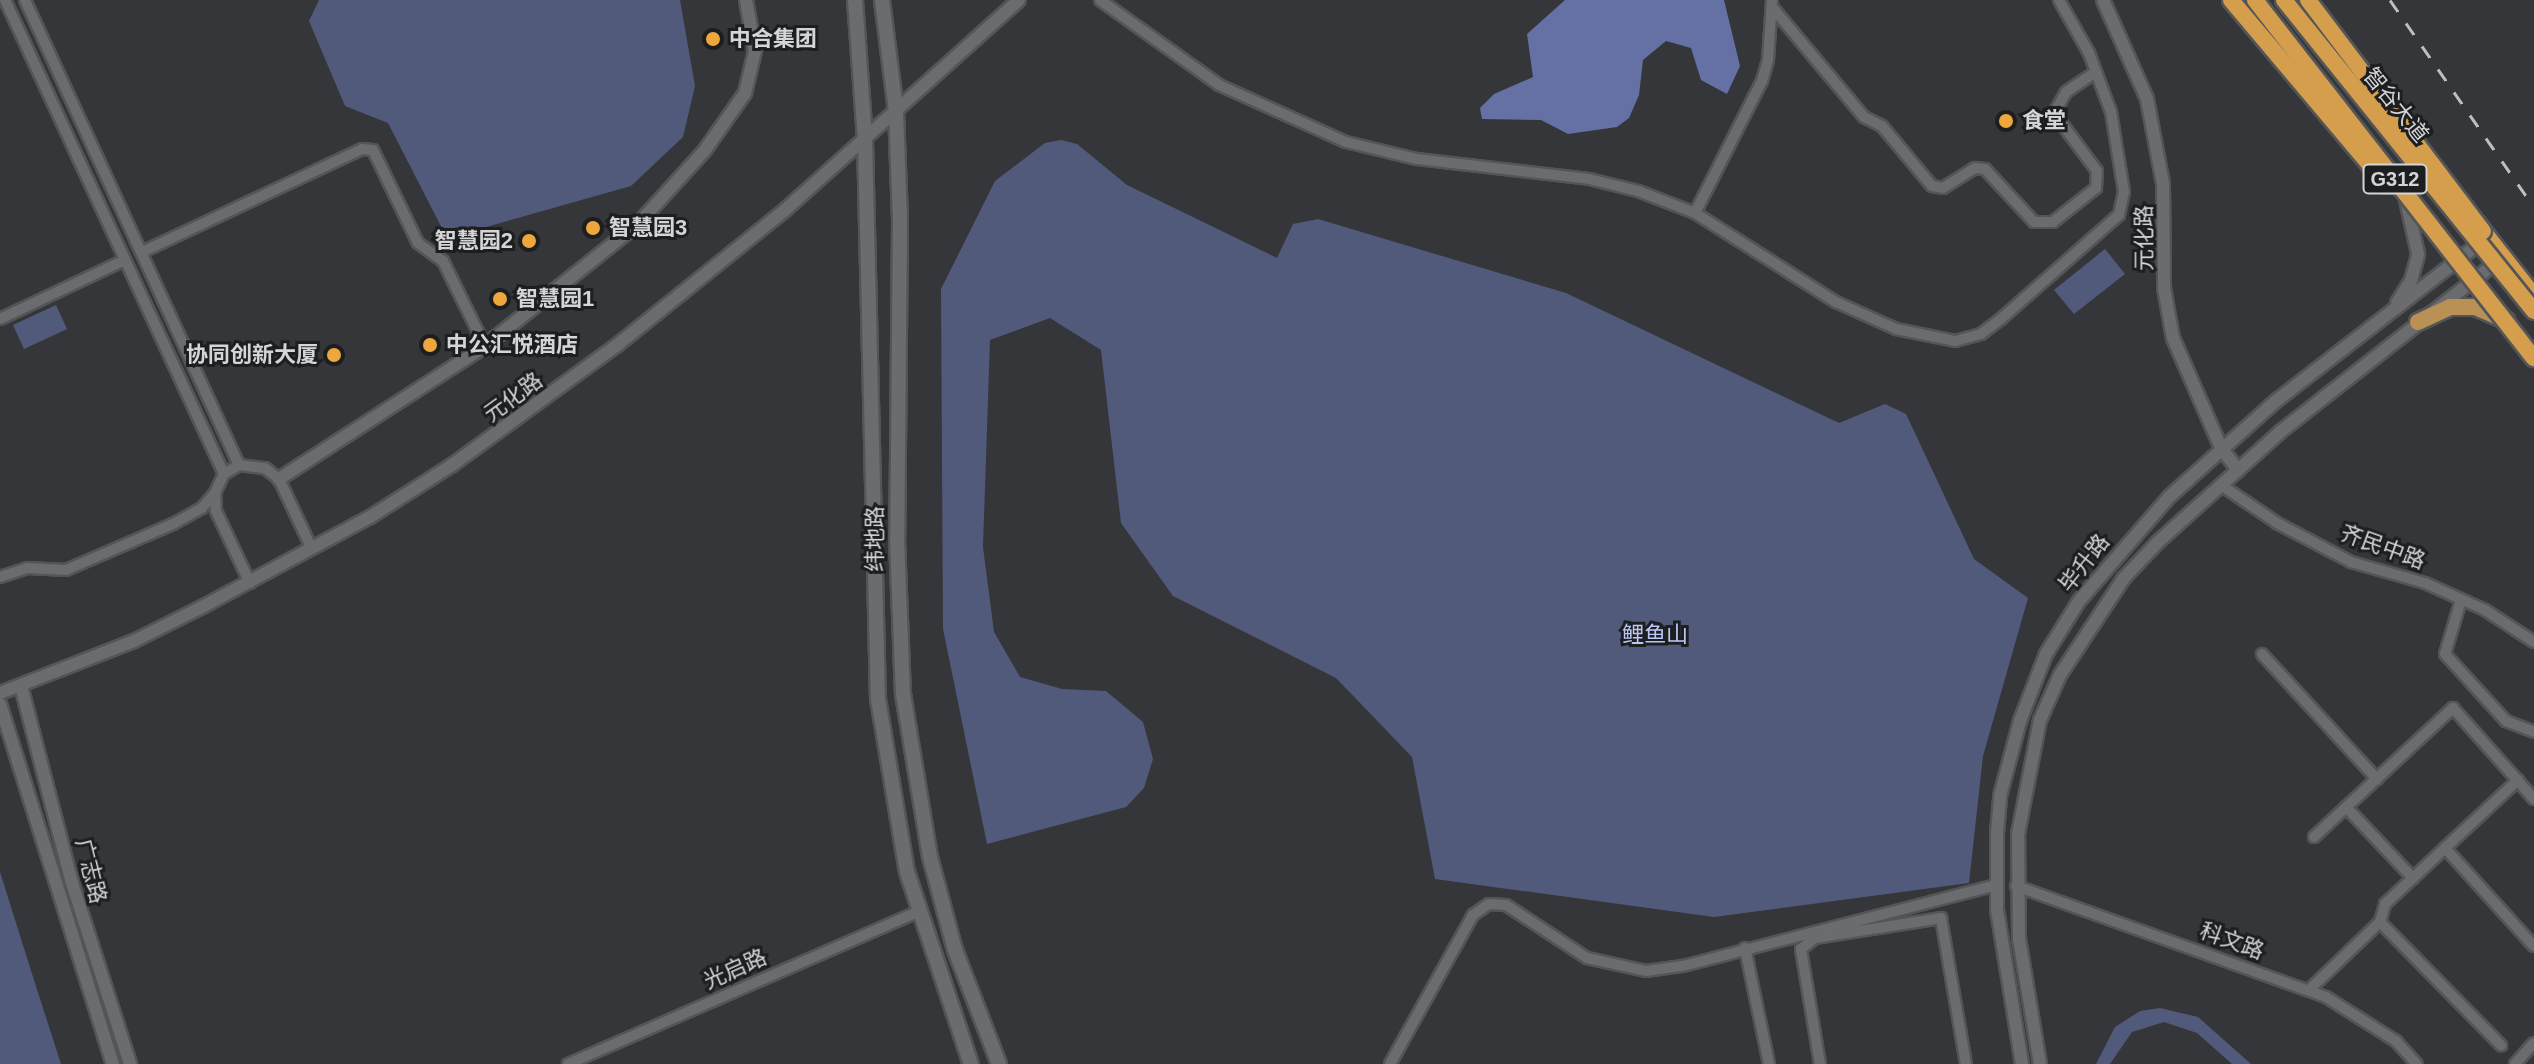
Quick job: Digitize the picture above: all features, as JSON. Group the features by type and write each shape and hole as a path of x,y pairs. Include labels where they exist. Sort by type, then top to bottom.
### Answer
{"highway":[{"path":"2231,0 2311,99 2474,283"},
{"name":"智谷大道","path":"2255,0 2474,283 2525,340 2534,359"},
{"name":"智谷大道","path":"2284,0 2534,311"},
{"name":"G312","path":"2300,0 2534,298"},
{"path":"2308,0 2534,298"}],"main road":[{"name":"纬地路","path":"855,0 865,141 878,699 890,784 918,912 971,1064"},
{"name":"纬地路","path":"882,0 896,111 900,222 897,539 903,694 930,857 955,950 999,1064"},
{"name":"智谷大道","path":"2246,0 2474,283"},
{"path":"2418,322 2450,307 2475,307 2497,313 2525,340"}],"street":[{"path":"5,0 224,474"},
{"path":"25,0 239,465"},
{"path":"279,479 485,346 638,224 705,150 745,93 754,67 746,0"},
{"name":"元化路","path":"0,693 134,641 250,583 440,473 533,408 865,141 1019,0"},
{"path":"1100,0 1219,85 1346,142 1474,168 1589,179 1695,213 1836,302 1896,329 1955,341 1981,334 2101,237 2119,215 2121,164 2096,72 2059,0"},
{"name":"元化路","path":"2103,0 2147,99 2163,184 2164,288 2173,338 2221,448 2238,470"},
{"path":"1695,213 1762,81 1772,4"},
{"path":"1772,4 1864,117 1882,126 1932,186 1943,188 1975,168 1985,169 2034,222 2053,222 2096,188 2097,171 2054,113 2066,92 2096,72"},
{"path":"142,252 362,149 373,150 418,243 443,261 485,346"},
{"path":"2391,312 2411,281 2418,254 2417,232 2404,194"},
{"name":"毕升路","path":"2022,1064 1997,885 2000,796 2020,721 2046,654 2121,547 2221,448 2488,237"},
{"name":"毕升路","path":"2040,1064 2019,939 2016,886 2023,785 2040,720 2060,675 2124,578 2221,485 2418,322 2474,283 2503,257"},
{"path":"0,319 125,260"},
{"path":"0,577 28,568 66,570 173,524 202,508 215,493 224,474 239,465 265,468 279,479 312,549"},
{"name":"齐民中路","path":"2221,485 2277,523 2351,562 2461,600 2534,642"},
{"path":"215,493 216,511 250,583"},
{"path":"2461,600 2445,654 2506,721 2534,732"},
{"path":"2262,654 2377,779"},
{"name":"广志路","path":"21,686 72,883 130,1064"},
{"name":"广志路","path":"0,704 113,1064"},
{"path":"2314,837 2453,708 2534,799"},
{"path":"2309,990 2380,922 2385,904 2518,780"},
{"path":"2346,807 2413,878"},
{"path":"2445,848 2534,946"},
{"path":"1390,1064 1473,915 1484,905 1506,905 1562,946 1623,970 1670,969 1997,885"},
{"name":"科文路","path":"2016,886 2309,990 2396,1041 2417,1064"},
{"name":"光启路","path":"568,1064 918,912"},
{"path":"1820,1064 1801,949 1815,938 1941,918 1966,1064"},
{"path":"2380,922 2501,1045"},
{"path":"1745,948 1769,1064"},
{"path":"2515,1064 2534,1043"}],"green space":[{"path":"319,0 680,0 695,86 683,137 631,186 447,238 388,123 345,106 309,21"},
{"name":"鲤鱼山","path":"1061,140 1077,144 1127,185 1277,258 1293,224 1318,219 1566,293 1839,423 1885,404 1906,414 1974,559 2028,598 1983,756 1969,883 1714,917 1435,879 1412,757 1336,678 1173,596 1121,523 1101,350 1050,318 990,340 983,547 994,632 1020,677 1062,689 1106,691 1143,722 1153,759 1144,788 1126,807 987,844 943,629 941,289 995,181 1045,143"},
{"path":"2105,249 2125,274 2074,314 2054,290"},
{"path":"56,305 67,329 24,349 13,325"},
{"path":"0,872 33,977 61,1064 0,1064"},
{"path":"2160,1008 2198,1017 2251,1064 2232,1064 2197,1033 2164,1022 2132,1032 2110,1064 2096,1064 2115,1027 2140,1011"}],"shaded area":[{"path":"1565,0 1724,0 1740,66 1727,94 1701,80 1691,48 1666,41 1643,60 1639,95 1629,118 1617,127 1568,134 1541,120 1482,119 1480,108 1494,94 1533,77 1527,34"}],"railway":[{"path":"2390,0 2534,207"}],"place":[{"name":"中合集团","path":"713,39"},
{"name":"食堂","path":"2006,121"},
{"name":"智慧园3","path":"593,228"},
{"name":"智慧园2","path":"529,241"},
{"name":"智慧园1","path":"500,299"},
{"name":"中公汇悦酒店","path":"430,345"},
{"name":"协同创新大厦","path":"334,355"}]}
